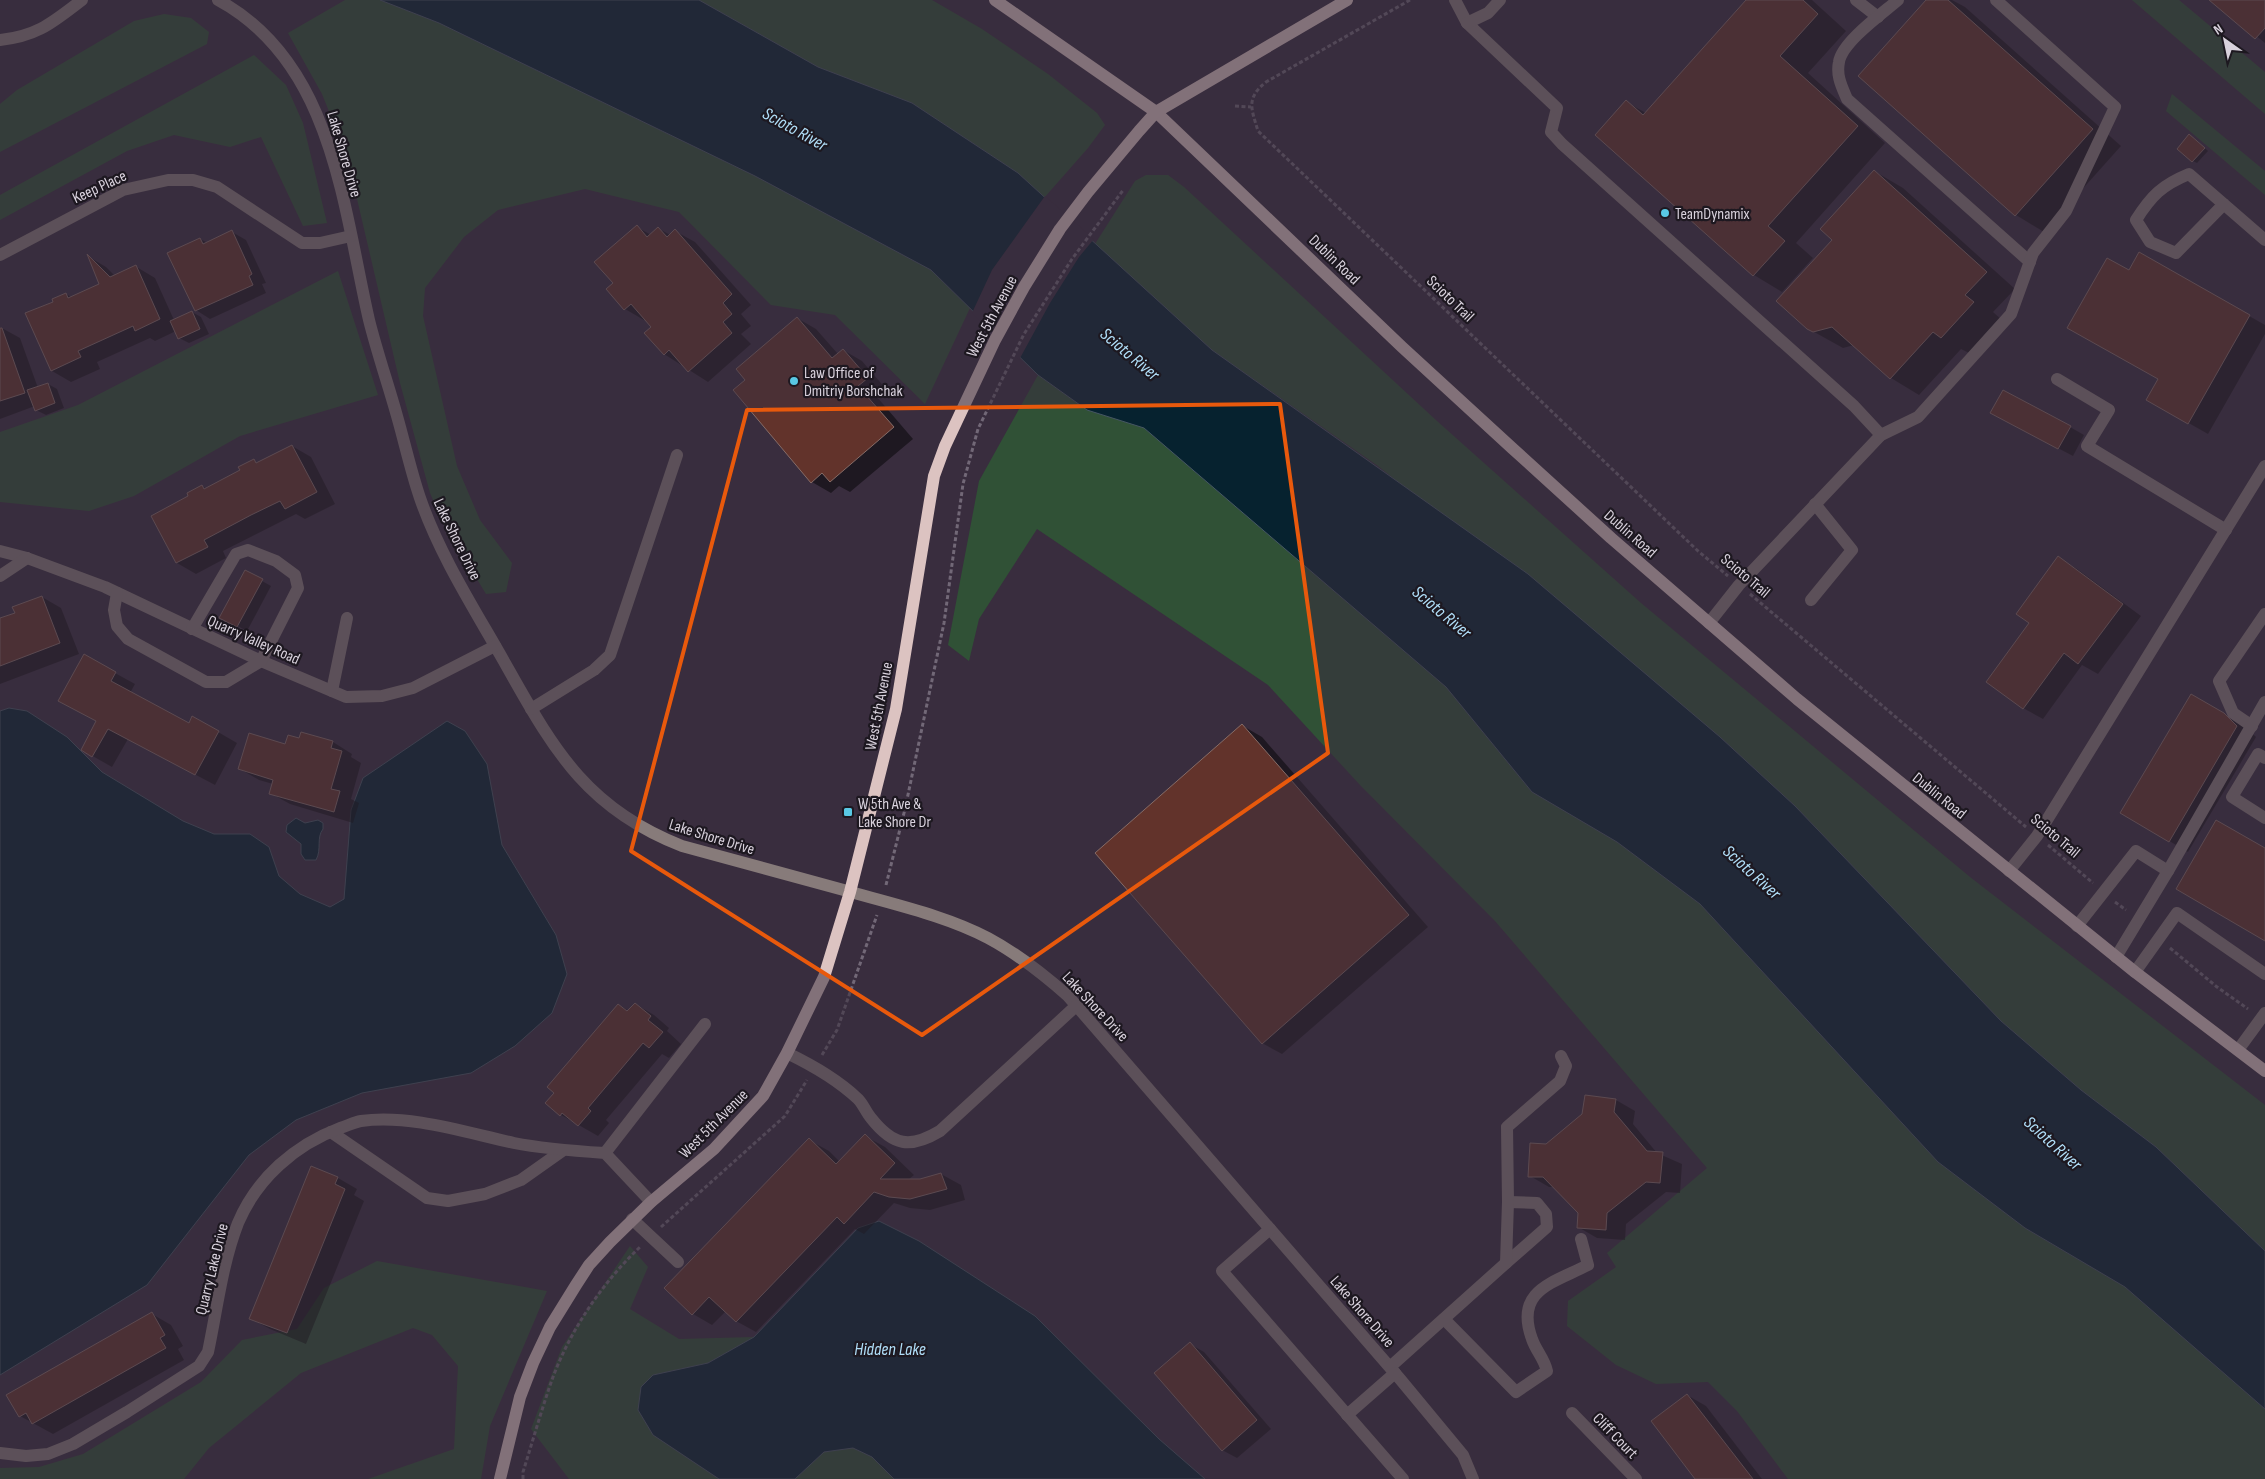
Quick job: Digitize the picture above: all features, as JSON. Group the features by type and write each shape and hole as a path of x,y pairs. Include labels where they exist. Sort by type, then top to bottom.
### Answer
{"main road":[{"name":"Dublin Road","path":"995,0 1156,112 1402,347 1604,531 1709,623 1797,699 2077,926 2265,1071"},
{"name":"West 5th Avenue","path":"500,1479 520,1397 550,1327 589,1265 632,1219 714,1149 763,1096 787,1053 824,977 850,892 896,709 934,476 995,340 1024,287 1060,229 1104,173 1156,112 1348,0"}],"street":[{"path":"0,40 22,38 39,31 52,24 82,0"},
{"name":"Lake Shore Drive","path":"218,0 258,29 301,82 314,106 326,135 352,236 370,322 420,500 445,553 531,709 556,751 584,784 619,814 640,827 682,846 882,901 956,925 987,938 1020,957 1044,974 1076,1006 1392,1370 1463,1455 1473,1479"},
{"path":"1455,0 1467,23 1557,108 1551,132 1562,144 1854,406 1881,434"},
{"path":"1467,23 1488,13 1500,0"},
{"path":"1856,0 1878,17"},
{"path":"1898,0 1850,42 1839,60 1839,78 1847,99 2030,262"},
{"path":"1709,623 1739,585 1881,434 1918,417 2011,314 2033,253 2066,211 2115,107 1996,0"},
{"path":"2224,204 2176,253 2150,242 2136,220 2150,199 2171,182 2189,174 2224,204 2265,240"},
{"name":"Keep Place","path":"0,255 122,190 168,180 192,180 217,187 302,243 320,243 352,236"},
{"path":"2057,379 2109,410 2087,446 2226,530"},
{"path":"531,709 594,670 610,654 677,455"},
{"path":"2009,871 2037,836 2265,466"},
{"path":"1811,600 1852,550 1815,504"},
{"path":"117,593 114,610 117,626 128,639 206,682 226,682 261,661 298,588 295,574 276,561 248,550 236,554 192,629"},
{"name":"Quarry Valley Road","path":"0,551 27,558 117,593 261,661 346,697 382,696 413,688 495,646"},
{"path":"0,576 27,558"},
{"path":"2252,726 2233,713 2219,681 2265,614"},
{"path":"332,691 347,618"},
{"path":"2116,957 2168,871 2265,702"},
{"path":"2265,758 2258,754 2232,797 2265,818"},
{"path":"2077,926 2105,893 2136,851 2168,871"},
{"path":"2135,972 2178,913 2265,974"},
{"path":"787,1053 815,1066 859,1100 871,1118 892,1140 908,1143 924,1140 940,1131 1076,1006"},
{"path":"2238,1050 2263,1016"},
{"path":"651,1202 604,1153 705,1024"},
{"path":"1506,1263 1508,1202 1507,1126 1560,1081 1566,1066 1562,1056"},
{"name":"Quarry Lake Drive","path":"0,1453 26,1456 48,1454 73,1444 199,1366 208,1352 231,1246 247,1203 265,1179 288,1157 311,1141 361,1121 400,1121 459,1130 514,1143 562,1150 604,1153"},
{"path":"331,1132 427,1198 448,1201 485,1194 521,1180 562,1150"},
{"path":"1347,1415 1444,1319 1547,1227 1546,1214 1537,1203 1508,1202"},
{"path":"632,1219 678,1262"},
{"path":"1270,1229 1222,1272 1403,1479"},
{"path":"1444,1319 1516,1392 1546,1371 1544,1358 1533,1341 1527,1322 1528,1303 1538,1290 1588,1265 1581,1239"},
{"name":"Cliff Court","path":"1572,1413 1636,1479"}],"path":[{"path":"1235,106 1251,107 1254,92 1266,82 1410,0"},
{"name":"Scioto Trail","path":"1251,107 1258,131 1698,551 2138,921"},
{"path":"523,1479 523,1472 554,1375 573,1336 598,1294 626,1260 651,1236 785,1116 837,1030 882,901 906,809 942,632 963,484 978,430 1024,334 1072,259 1124,189"},
{"path":"2160,939 2217,987 2263,1016"}],"highlighted area":[{"path":"1280,404 1328,753 922,1035 631,851 747,410"}],"green space":[{"path":"345,0 380,0 439,23 755,176 931,270 970,308 925,404 835,315 771,305 679,212 585,189 498,210 464,237 425,288 423,316 457,466 480,520 512,563 506,592 486,594 443,523 430,493 400,383 347,156 322,94 288,33"},
{"path":"699,0 932,0 982,29 1048,74 1097,113 1105,125 1088,148 1044,198 1018,173 912,103 818,67"},
{"path":"2132,0 2179,0 2265,72 2265,114"},
{"path":"164,14 191,18 209,32 207,44 0,152 0,104 17,90 134,21"},
{"path":"254,55 286,85 303,123 327,223 303,226 261,137 230,147 174,135 127,151 0,220 0,195"},
{"path":"2172,94 2265,171 2265,195 2166,111"},
{"path":"1146,175 1168,175 1184,187 1437,421 1641,603 1970,877 2265,1105 2265,1251 2156,1147 2081,1090 2001,1021 1795,806 1720,737 1378,466 1212,350 1095,244 1135,181"},
{"path":"338,271 378,395 240,436 134,496 89,511 0,502 0,432 78,405"},
{"path":"1038,375 1087,410 1144,428 1446,687 1532,792 1617,842 1700,904 1938,1162 2025,1228 2125,1287 2265,1409 2265,1479 1788,1479 1737,1411 1708,1382 1656,1384 1616,1365 1567,1326 1568,1301 1616,1267 1607,1253 1707,1168 1495,921 1360,785 1268,685 1037,529 979,619 969,661 948,645 979,481"},
{"path":"630,1246 648,1267 630,1309 679,1339 754,1337 708,1363 654,1375 653,1434 719,1479 569,1479 531,1429 562,1347"},
{"path":"377,1261 547,1291 490,1426 481,1479 368,1479 454,1449 458,1366 432,1335 413,1328 301,1373 209,1448 184,1479 0,1479 0,1468 39,1467 83,1454 201,1382 242,1340 297,1329 324,1288"},
{"path":"853,1448 872,1457 894,1479 795,1479 824,1452"}],"water":[{"name":"Scioto River","path":"380,0 699,0 818,67 912,103 1018,173 1212,350 1528,574 1720,737 1795,806 2001,1021 2081,1090 2156,1147 2265,1251 2265,1409 2125,1287 2025,1228 1938,1162 1700,904 1617,842 1532,792 1446,687 1144,428 1087,410 1038,375 931,270 755,176 439,23"},
{"path":"9,708 27,711 67,737 102,772 183,821 214,834 250,834 269,847 279,876 300,894 330,907 344,899 351,810 363,778 447,721 465,731 487,764 502,845 556,935 567,974 552,1013 515,1046 471,1073 362,1093 296,1120 249,1155 147,1285 0,1375 0,711"},
{"path":"296,818 305,823 318,820 323,823 316,860 305,860 301,854 301,844 286,832 287,825"},
{"name":"Hidden Lake","path":"879,1221 919,1241 1035,1316 1159,1439 1205,1479 894,1479 872,1457 853,1448 824,1452 795,1479 719,1479 653,1435 638,1410 641,1387 653,1375 708,1363 754,1337 858,1228"}],"pier":[{"path":"1045,196 1094,239 1079,257 1050,303 1019,360 972,313 992,270"}],"building":[{"path":"1746,0 1803,0 1818,14 1780,56 1858,126 1768,226 1785,241 1753,276 1595,135 1626,100 1643,115"},
{"path":"1926,0 1948,0 2093,129 2015,216 1858,76"},
{"path":"2209,0 2265,0 2265,28 2255,39"},
{"path":"2189,134 2205,148 2192,162 2177,149"},
{"path":"1874,170 1987,272 1965,295 1974,302 1941,338 1933,332 1890,379 1832,327 1813,332 1807,329 1776,301 1832,240 1820,229"},
{"path":"637,225 647,237 658,227 667,237 675,229 732,294 723,303 732,314 723,322 732,333 688,372 669,350 664,355 644,333 651,327 631,304 624,310 606,289 613,283 594,262"},
{"path":"232,230 252,274 249,276 253,285 195,311 167,253 200,238 203,244"},
{"path":"2139,252 2250,315 2188,424 2146,400 2158,379 2067,328 2107,258 2129,270"},
{"path":"87,254 110,277 136,265 160,319 135,331 133,326 78,351 81,357 51,371 25,313 53,302 52,299 66,293 68,298 99,284"},
{"path":"192,311 200,329 178,339 170,321"},
{"path":"797,317 832,358 843,349 868,378 858,386 894,427 830,482 822,473 811,483 733,390 745,380 736,369"},
{"path":"0,328 2,328 25,393 0,401"},
{"path":"48,383 55,403 35,411 27,390"},
{"path":"2003,390 2071,426 2058,449 1990,413"},
{"path":"292,445 317,492 285,509 280,501 251,515 204,540 208,547 176,563 151,516 188,496 187,493 202,485 204,489 240,470 238,467 254,459 256,463"},
{"path":"2058,556 2123,604 2078,664 2064,653 2023,709 1986,682 2029,623 2016,614"},
{"path":"245,570 263,579 237,627 219,618"},
{"path":"42,596 60,643 0,666 0,618 15,613 12,607"},
{"path":"84,654 116,672 111,681 189,723 192,716 219,731 195,775 108,729 92,757 81,750 96,721 58,701"},
{"path":"2191,694 2224,713 2237,726 2169,842 2120,813"},
{"path":"1242,724 1409,915 1262,1044 1095,853"},
{"path":"301,732 333,741 331,748 342,751 331,789 340,791 334,812 269,794 273,780 238,769 249,733 285,744 288,735 299,738"},
{"path":"2216,820 2265,848 2265,941 2176,889"},
{"path":"635,1003 651,1016 648,1020 663,1032 649,1048 643,1043 588,1108 591,1111 578,1126 562,1113 560,1116 545,1103 554,1093 547,1087 618,1004 627,1011"},
{"path":"1585,1095 1616,1099 1614,1112 1647,1151 1663,1152 1660,1183 1646,1182 1607,1213 1606,1230 1577,1228 1578,1213 1543,1177 1528,1177 1530,1143 1546,1144 1582,1114"},
{"path":"865,1134 895,1163 880,1179 920,1179 941,1173 947,1189 910,1199 889,1197 874,1192 844,1224 837,1217 736,1322 709,1297 692,1315 664,1288 809,1138 836,1164"},
{"path":"311,1166 338,1177 335,1184 345,1189 287,1333 249,1319"},
{"path":"152,1312 165,1335 160,1338 166,1348 32,1424 26,1413 19,1417 6,1395"},
{"path":"1190,1342 1257,1420 1222,1451 1154,1373"},
{"path":"1687,1394 1753,1479 1695,1479 1651,1421"}],"place":[{"name":"TeamDynamix","path":"1665,213"},
{"name":"Law Office of Dmitriy Borshchak","path":"794,381"},
{"name":"W 5th Ave & Lake Shore Dr","path":"848,812"}]}
